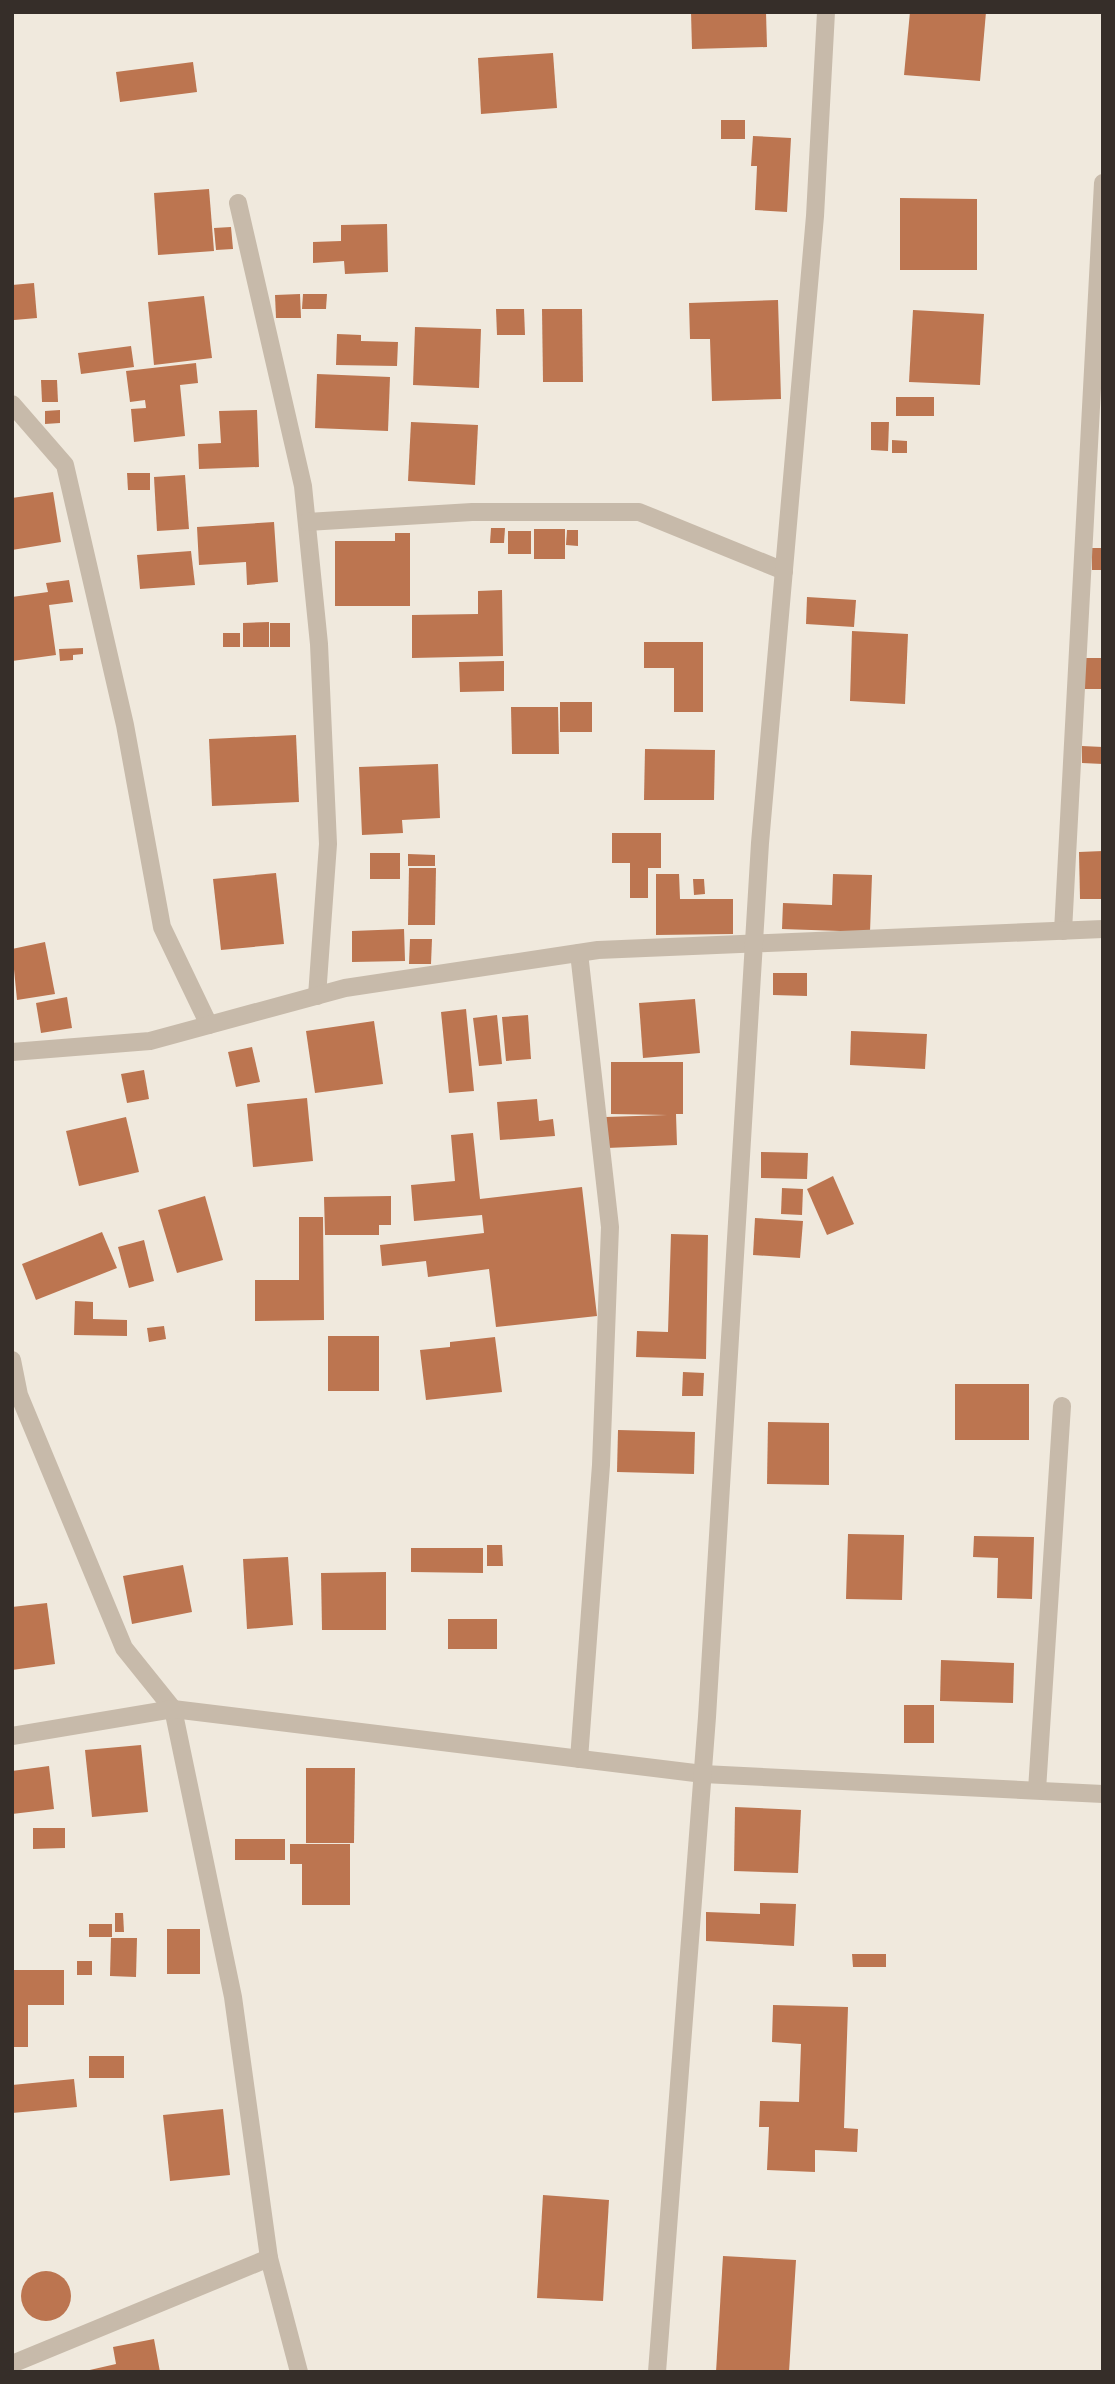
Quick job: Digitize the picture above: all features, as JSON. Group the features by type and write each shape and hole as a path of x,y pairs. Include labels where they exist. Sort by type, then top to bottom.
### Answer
{"street":[{"path":"657,2372 703,1774 754,945 815,216 825,12"},
{"path":"1063,931 1103,183"},
{"path":"237,203 303,486 307,522 319,643 328,844 317,996"},
{"path":"12,404 65,465 124,725 162,927 209,1025"},
{"path":"307,522 471,512 639,512 784,571"},
{"path":"12,1052 150,1041 345,988 579,953 1103,929"},
{"path":"579,953 610,1227 601,1465 579,1759"},
{"path":"12,1360 19,1395 124,1648 173,1709 233,1997 268,2258 299,2372"},
{"path":"1037,1790 1062,1405"},
{"path":"12,1736 173,1709 703,1774 1103,1794"},
{"path":"12,2364 268,2258"}],"building":[{"path":"691,12 766,12 767,47 692,49"},
{"path":"910,12 986,12 980,81 904,75"},
{"path":"553,53 557,108 481,114 478,58"},
{"path":"193,62 197,92 120,102 116,72"},
{"path":"721,120 745,120 745,139 721,139"},
{"path":"753,136 791,138 787,212 755,210 757,166 751,166"},
{"path":"209,189 214,251 158,255 154,193"},
{"path":"900,198 977,199 977,270 900,270"},
{"path":"387,224 388,272 345,274 344,261 313,263 313,242 341,241 341,225"},
{"path":"231,227 233,249 216,250 214,228"},
{"path":"34,283 37,318 14,320 12,285"},
{"path":"300,294 301,318 276,318 275,295"},
{"path":"303,294 327,294 326,309 302,309"},
{"path":"204,296 212,358 154,365 148,302"},
{"path":"778,300 781,399 712,401 710,339 690,339 689,303"},
{"path":"496,309 524,309 525,335 497,335"},
{"path":"542,309 582,309 583,382 543,382"},
{"path":"913,310 984,314 980,385 909,382"},
{"path":"415,327 481,329 479,388 413,385"},
{"path":"337,334 361,335 361,341 398,342 397,366 336,365"},
{"path":"131,346 134,367 81,374 78,353"},
{"path":"196,363 198,383 180,385 185,436 134,442 131,409 146,408 145,400 130,402 126,371"},
{"path":"317,374 390,377 388,431 315,428"},
{"path":"41,380 57,380 58,402 42,402"},
{"path":"896,397 934,397 934,416 896,416"},
{"path":"60,410 60,423 45,424 45,411"},
{"path":"257,410 259,467 199,469 198,444 221,443 219,411"},
{"path":"411,422 478,425 475,485 408,481"},
{"path":"871,422 889,422 888,451 871,450"},
{"path":"892,440 907,441 907,453 892,453"},
{"path":"127,473 150,473 150,490 128,490"},
{"path":"185,475 189,529 157,531 154,477"},
{"path":"53,492 61,542 12,550 12,498"},
{"path":"274,522 278,582 247,585 246,562 199,565 197,527"},
{"path":"491,528 505,528 504,543 490,543"},
{"path":"534,529 565,529 565,559 534,559"},
{"path":"567,530 578,530 578,546 566,545"},
{"path":"508,531 531,531 531,554 508,554"},
{"path":"395,533 410,533 410,606 335,606 335,541 395,541"},
{"path":"1092,548 1103,548 1103,570 1092,570"},
{"path":"191,551 195,585 140,589 137,555"},
{"path":"69,580 73,602 49,605 56,655 12,661 12,597 48,592 46,583"},
{"path":"502,590 503,656 412,658 412,615 478,614 478,591"},
{"path":"807,597 856,600 854,627 806,624"},
{"path":"269,622 269,647 243,647 243,623"},
{"path":"270,623 290,623 290,647 270,647"},
{"path":"852,631 908,634 905,704 850,701"},
{"path":"223,633 240,633 240,647 223,647"},
{"path":"644,642 703,642 703,712 674,712 674,668 644,668"},
{"path":"83,648 83,654 73,655 73,660 60,661 59,649"},
{"path":"1085,658 1103,658 1103,689 1084,689"},
{"path":"504,661 504,691 460,692 459,662"},
{"path":"560,702 592,702 592,732 560,732"},
{"path":"511,707 558,707 559,754 512,754"},
{"path":"296,735 299,802 212,806 209,739"},
{"path":"1082,746 1103,747 1103,764 1082,763"},
{"path":"645,749 715,750 714,800 644,800"},
{"path":"438,764 440,818 402,820 403,833 362,835 359,767"},
{"path":"612,833 661,833 661,868 648,868 648,898 630,898 630,863 612,863"},
{"path":"1103,851 1103,899 1080,899 1079,852"},
{"path":"370,853 400,853 400,879 370,879"},
{"path":"408,854 435,855 435,866 408,866"},
{"path":"409,868 436,868 435,925 408,925"},
{"path":"276,873 284,944 221,950 213,879"},
{"path":"656,874 679,874 680,899 733,899 733,934 656,935"},
{"path":"833,874 872,875 870,932 782,929 783,903 832,905"},
{"path":"693,879 704,879 705,894 694,895"},
{"path":"404,929 405,961 352,962 352,931"},
{"path":"410,939 432,939 431,964 409,964"},
{"path":"45,942 55,994 17,1000 12,949"},
{"path":"773,973 807,973 807,996 773,995"},
{"path":"67,997 72,1028 41,1033 36,1003"},
{"path":"695,999 700,1053 643,1058 639,1003"},
{"path":"466,1009 474,1091 449,1093 441,1012"},
{"path":"497,1015 502,1064 479,1066 473,1018"},
{"path":"528,1015 531,1059 506,1061 502,1017"},
{"path":"374,1021 383,1084 315,1093 306,1031"},
{"path":"851,1031 927,1034 925,1069 850,1065"},
{"path":"252,1047 260,1082 236,1087 228,1052"},
{"path":"611,1062 683,1062 683,1114 676,1114 677,1145 607,1148 606,1117 667,1115 611,1114"},
{"path":"144,1070 149,1099 127,1103 121,1074"},
{"path":"307,1098 313,1161 253,1167 247,1104"},
{"path":"537,1099 539,1121 553,1119 555,1136 500,1140 497,1102"},
{"path":"126,1117 139,1172 79,1186 66,1131"},
{"path":"473,1133 480,1199 582,1187 597,1316 496,1327 489,1269 428,1277 426,1261 382,1266 380,1245 484,1233 482,1215 414,1221 411,1185 455,1181 451,1135"},
{"path":"761,1152 808,1153 807,1179 761,1178"},
{"path":"833,1176 854,1224 827,1235 807,1189"},
{"path":"782,1188 803,1189 802,1215 781,1214"},
{"path":"205,1196 223,1260 177,1273 158,1210"},
{"path":"391,1196 391,1225 379,1225 379,1235 325,1235 324,1197"},
{"path":"299,1217 323,1217 324,1320 255,1321 255,1280 299,1280"},
{"path":"755,1218 803,1221 800,1258 753,1255"},
{"path":"102,1232 117,1268 36,1300 22,1264"},
{"path":"671,1234 708,1235 706,1359 636,1357 637,1331 668,1332"},
{"path":"144,1240 154,1281 129,1288 118,1247"},
{"path":"75,1301 93,1302 93,1319 127,1320 127,1336 74,1335"},
{"path":"164,1326 166,1339 149,1342 147,1328"},
{"path":"328,1336 379,1336 379,1391 328,1391"},
{"path":"495,1337 502,1392 426,1400 420,1350 450,1347 450,1342"},
{"path":"683,1372 704,1373 703,1396 682,1396"},
{"path":"955,1384 1029,1384 1029,1440 955,1440"},
{"path":"768,1422 829,1423 829,1485 767,1484"},
{"path":"618,1430 695,1432 694,1474 617,1472"},
{"path":"848,1534 904,1535 902,1600 846,1599"},
{"path":"974,1536 1034,1537 1032,1599 997,1598 998,1558 973,1557"},
{"path":"487,1545 502,1545 503,1566 487,1566"},
{"path":"411,1548 483,1548 483,1573 411,1572"},
{"path":"288,1557 293,1625 247,1629 243,1559"},
{"path":"183,1565 192,1612 132,1624 123,1576"},
{"path":"386,1572 386,1630 322,1630 321,1573"},
{"path":"47,1603 55,1664 12,1670 12,1607"},
{"path":"448,1619 497,1619 497,1649 448,1649"},
{"path":"941,1660 1014,1663 1013,1703 940,1701"},
{"path":"904,1705 934,1705 934,1743 904,1743"},
{"path":"141,1745 148,1812 92,1817 85,1750"},
{"path":"49,1766 54,1809 12,1814 12,1771"},
{"path":"306,1768 355,1768 354,1843 306,1843"},
{"path":"735,1807 801,1810 798,1873 734,1871"},
{"path":"33,1828 65,1828 65,1848 33,1849"},
{"path":"235,1839 285,1839 285,1860 235,1860"},
{"path":"290,1844 350,1844 350,1905 302,1905 302,1864 290,1864"},
{"path":"760,1903 796,1904 794,1946 706,1941 706,1912 760,1914"},
{"path":"115,1913 123,1913 124,1932 115,1932"},
{"path":"89,1924 112,1924 112,1937 89,1937"},
{"path":"167,1929 200,1929 200,1974 167,1974"},
{"path":"111,1938 137,1938 136,1977 110,1976"},
{"path":"852,1954 886,1954 886,1967 853,1967"},
{"path":"77,1961 92,1961 92,1975 77,1975"},
{"path":"12,1970 64,1970 64,2005 28,2005 28,2047 12,2047"},
{"path":"773,2005 848,2007 844,2128 858,2129 857,2152 815,2150 815,2172 767,2170 769,2127 759,2127 760,2101 799,2102 801,2044 772,2042"},
{"path":"89,2056 124,2056 124,2078 89,2078"},
{"path":"74,2079 77,2107 12,2113 12,2085"},
{"path":"223,2109 230,2175 170,2181 163,2115"},
{"path":"543,2195 609,2200 603,2301 537,2298"},
{"path":"723,2256 796,2260 789,2372 716,2372"},
{"path":"46,2271 63,2279 71,2296 63,2313 46,2321 29,2313 21,2296 29,2279"},
{"path":"154,2339 160,2372 81,2372 116,2364 113,2347"}]}
